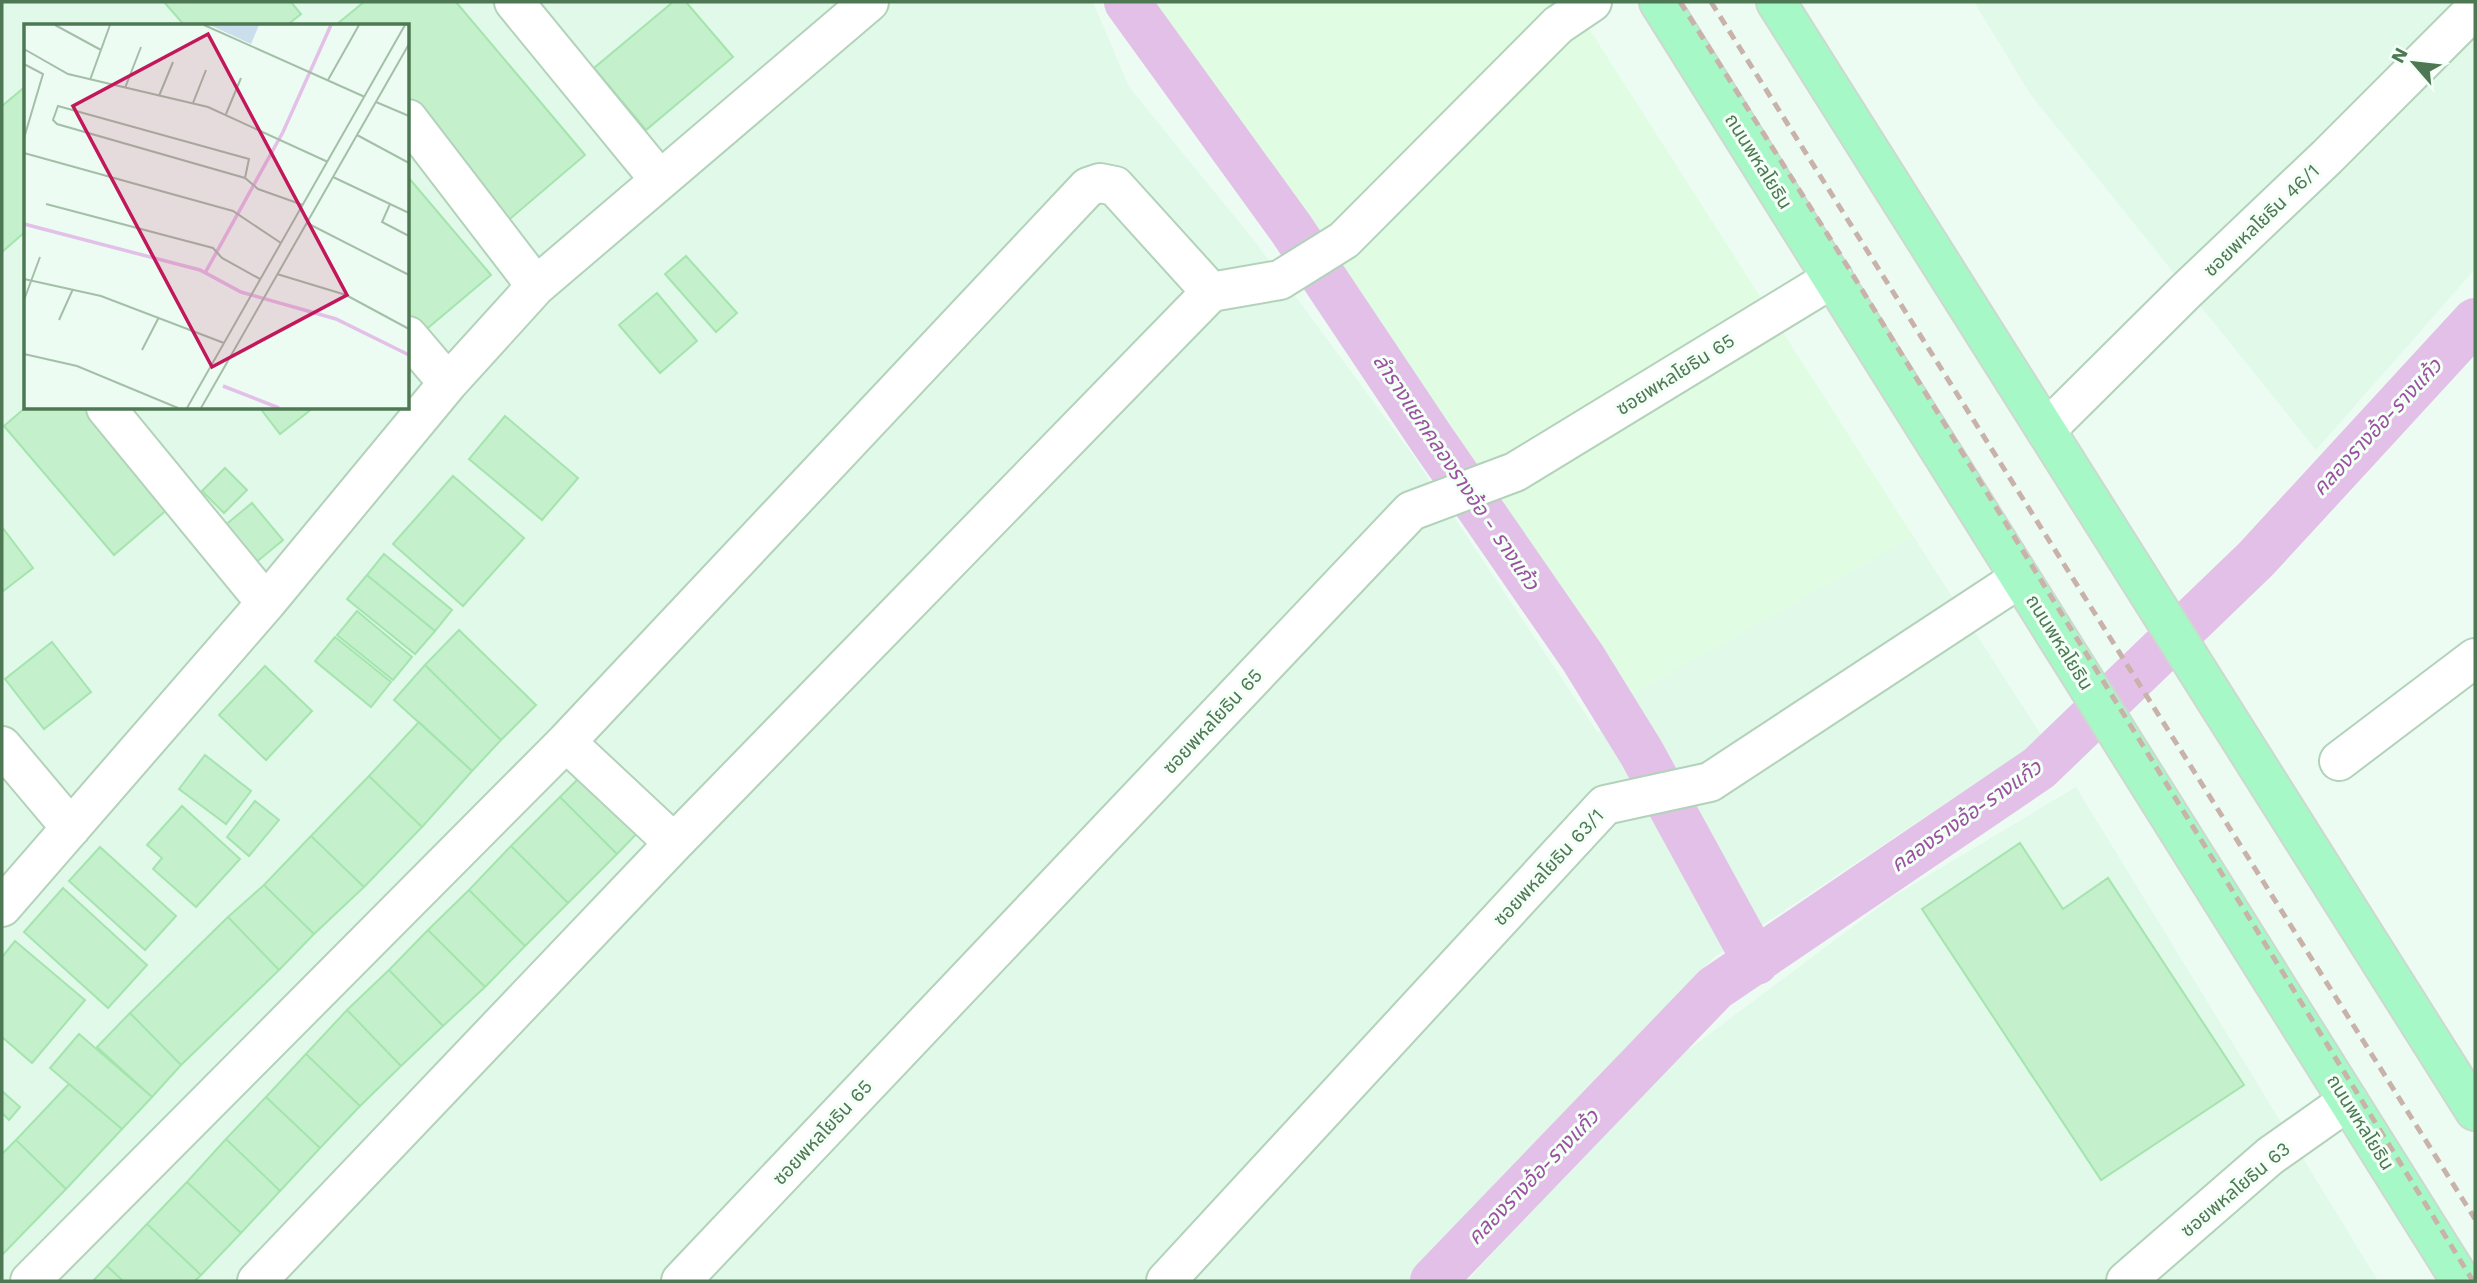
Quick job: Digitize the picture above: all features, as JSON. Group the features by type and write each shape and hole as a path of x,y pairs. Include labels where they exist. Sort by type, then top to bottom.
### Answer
{"main road":[{"name":"ถนนพหลโยธิน","path":"1659,2 2461,1281"},
{"path":"1785,5 2046,430 2475,1111"}],"street":[{"path":"514,2 659,179"},
{"path":"2,907 266,603 448,383 536,286 869,2"},
{"path":"257,1281 674,843 1211,292 1280,280 1345,240 1558,25 1592,2"},
{"name":"ซอยพหลโยธิน 46/1","path":"2046,430 2475,9"},
{"path":"410,122 536,286"},
{"path":"30,1281 566,742 1088,187 1100,183 1115,186 1211,292"},
{"name":"ซอยพหลโยธิน 65","path":"681,1281 1411,511 1515,472 1832,278"},
{"path":"410,337 448,383"},
{"path":"108,410 266,603"},
{"name":"ซอยพหลโยธิน 63/1","path":"1166,1281 1605,805 1710,782 2020,578"},
{"path":"2339,761 2475,658"},
{"path":"566,742 674,843"},
{"path":"2,746 71,828"},
{"name":"ซอยพหลโยธิน 63","path":"2126,1281 2270,1156 2348,1101"}],"shaded area":[{"path":"2,2 1093,2 1129,87 1256,243 1412,454 1598,733 1625,698 1913,536 2043,738 1713,958 1417,1281 2,1281"},
{"path":"1155,2 1572,2 1913,536 1625,698 1407,380"},
{"path":"1974,2 2475,2 2475,269 2316,450 2031,95"},
{"path":"2076,787 2378,1281 1467,1281 1660,1071 1894,896"}],"building":[{"path":"164,2 291,2 301,14 288,24 183,24"},
{"path":"364,2 456,2 585,155 505,223 410,110 410,24 337,24"},
{"path":"673,2 686,2 733,57 646,130 594,68"},
{"path":"24,88 24,233 2,252 2,106"},
{"path":"410,179 491,275 423,332 410,316"},
{"path":"686,256 737,313 716,332 665,274"},
{"path":"657,293 697,341 660,373 619,325"},
{"path":"24,409 98,410 176,502 114,555 4,426"},
{"path":"262,410 310,410 280,434"},
{"path":"505,416 578,478 542,520 469,459"},
{"path":"225,468 247,490 224,513 202,491"},
{"path":"453,476 524,538 463,606 393,544"},
{"path":"252,503 283,540 254,564 223,527"},
{"path":"2,527 33,568 2,592"},
{"path":"384,554 452,610 435,631 367,575"},
{"path":"367,575 435,631 415,654 347,599"},
{"path":"357,611 412,657 393,680 337,635"},
{"path":"459,630 536,705 501,740 425,665"},
{"path":"335,637 391,682 371,707 315,661"},
{"path":"52,642 91,692 44,729 5,679"},
{"path":"425,665 501,740 472,771 394,700"},
{"path":"265,666 312,711 266,760 219,715"},
{"path":"419,722 472,771 422,827 369,776"},
{"path":"205,755 251,791 226,824 179,789"},
{"path":"591,766 647,823 617,854 560,797"},
{"path":"369,776 422,827 364,887 311,836"},
{"path":"560,797 617,854 568,903 511,846"},
{"path":"255,801 279,820 249,856 227,837"},
{"path":"182,806 240,859 196,907 153,869 162,858 147,845"},
{"path":"311,836 364,887 314,934 264,885"},
{"path":"2020,843 2063,909 2108,878 2244,1085 2101,1180 1922,909"},
{"path":"511,846 568,903 525,946 469,890"},
{"path":"100,847 176,916 145,950 69,881"},
{"path":"264,885 314,934 279,970 228,917"},
{"path":"63,888 147,965 108,1008 24,932"},
{"path":"469,890 525,946 485,987 428,930"},
{"path":"228,917 279,970 181,1065 130,1013"},
{"path":"428,930 485,987 443,1026 389,970"},
{"path":"15,941 85,1000 32,1063 2,1037 2,957"},
{"path":"389,970 443,1026 401,1066 347,1010"},
{"path":"347,1010 401,1066 360,1106 306,1054"},
{"path":"130,1013 181,1065 152,1097 97,1047"},
{"path":"79,1034 152,1097 122,1129 50,1068"},
{"path":"306,1054 360,1106 320,1148 266,1097"},
{"path":"69,1084 122,1129 66,1189 16,1140"},
{"path":"2,1091 20,1107 9,1120 2,1113"},
{"path":"266,1097 320,1148 280,1191 226,1139"},
{"path":"226,1139 280,1191 241,1233 187,1182"},
{"path":"16,1140 66,1189 2,1255 2,1154"},
{"path":"187,1182 241,1233 201,1275 147,1224"},
{"path":"147,1224 201,1275 195,1281 123,1281 107,1266"},
{"path":"107,1266 123,1281 93,1281"}],"waterway":[{"name":"ลำรางแยกคลองรางอ้อ - รางแก้ว","path":"1127,2 1292,230 1583,658 1641,752 1756,962"},
{"name":"คลองรางอ้อ-รางแก้ว","path":"1433,1281 1715,988 2039,768 2256,559 2475,321"}],"railway":[{"path":"1680,2 1838,251 2473,1281"},
{"path":"1711,2 2475,1219"}]}
